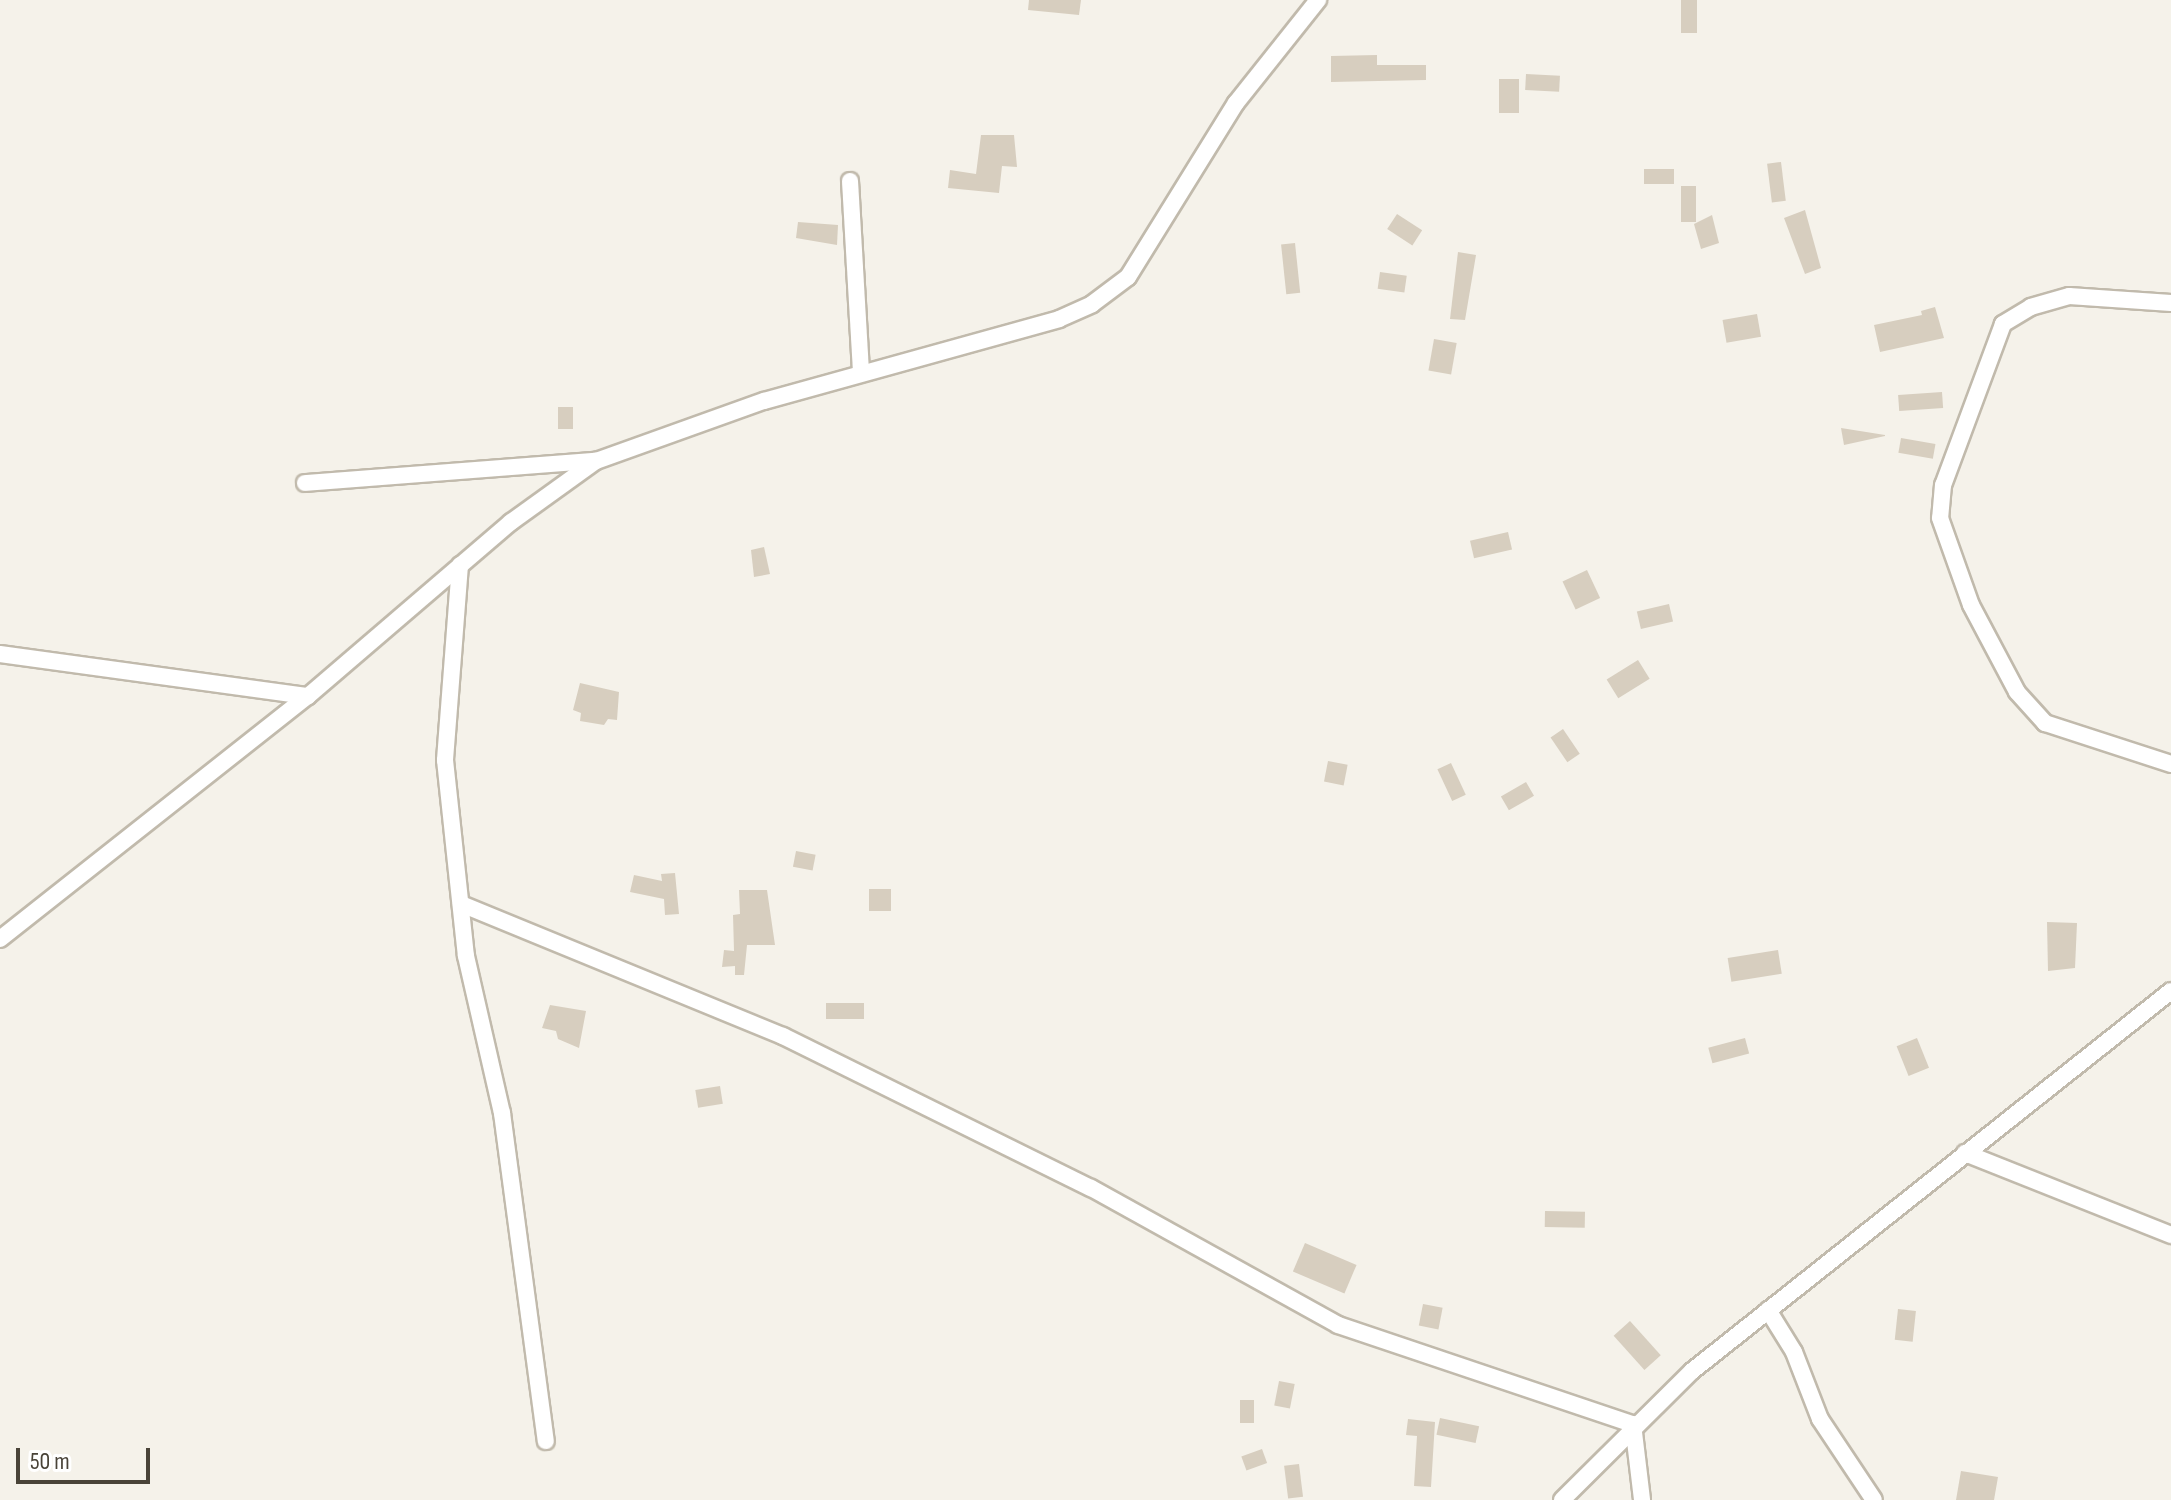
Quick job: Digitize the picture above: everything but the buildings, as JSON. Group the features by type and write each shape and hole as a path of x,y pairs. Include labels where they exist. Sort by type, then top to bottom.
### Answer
{"street":[{"path":"0,939 308,696 460,565 596,461 672,430 861,371 1059,319 1092,304 1128,277 1236,103 1318,0"},
{"path":"850,181 861,371"},
{"path":"2171,303 2069,296 2031,307 2003,324 1943,485 1940,518 1971,605 2017,692 2045,723 2171,764"},
{"path":"305,483 596,461"},
{"path":"460,565 445,760 466,956 502,1113 546,1441"},
{"path":"0,654 308,696"},
{"path":"461,904 783,1036 1091,1188 1338,1325 1633,1424"},
{"path":"1562,1500 1633,1424 1768,1310 2171,991"},
{"path":"1965,1153 2171,1235"},
{"path":"1768,1310 1794,1352 1820,1419 1874,1500"},
{"path":"1633,1424 1642,1500"}]}
